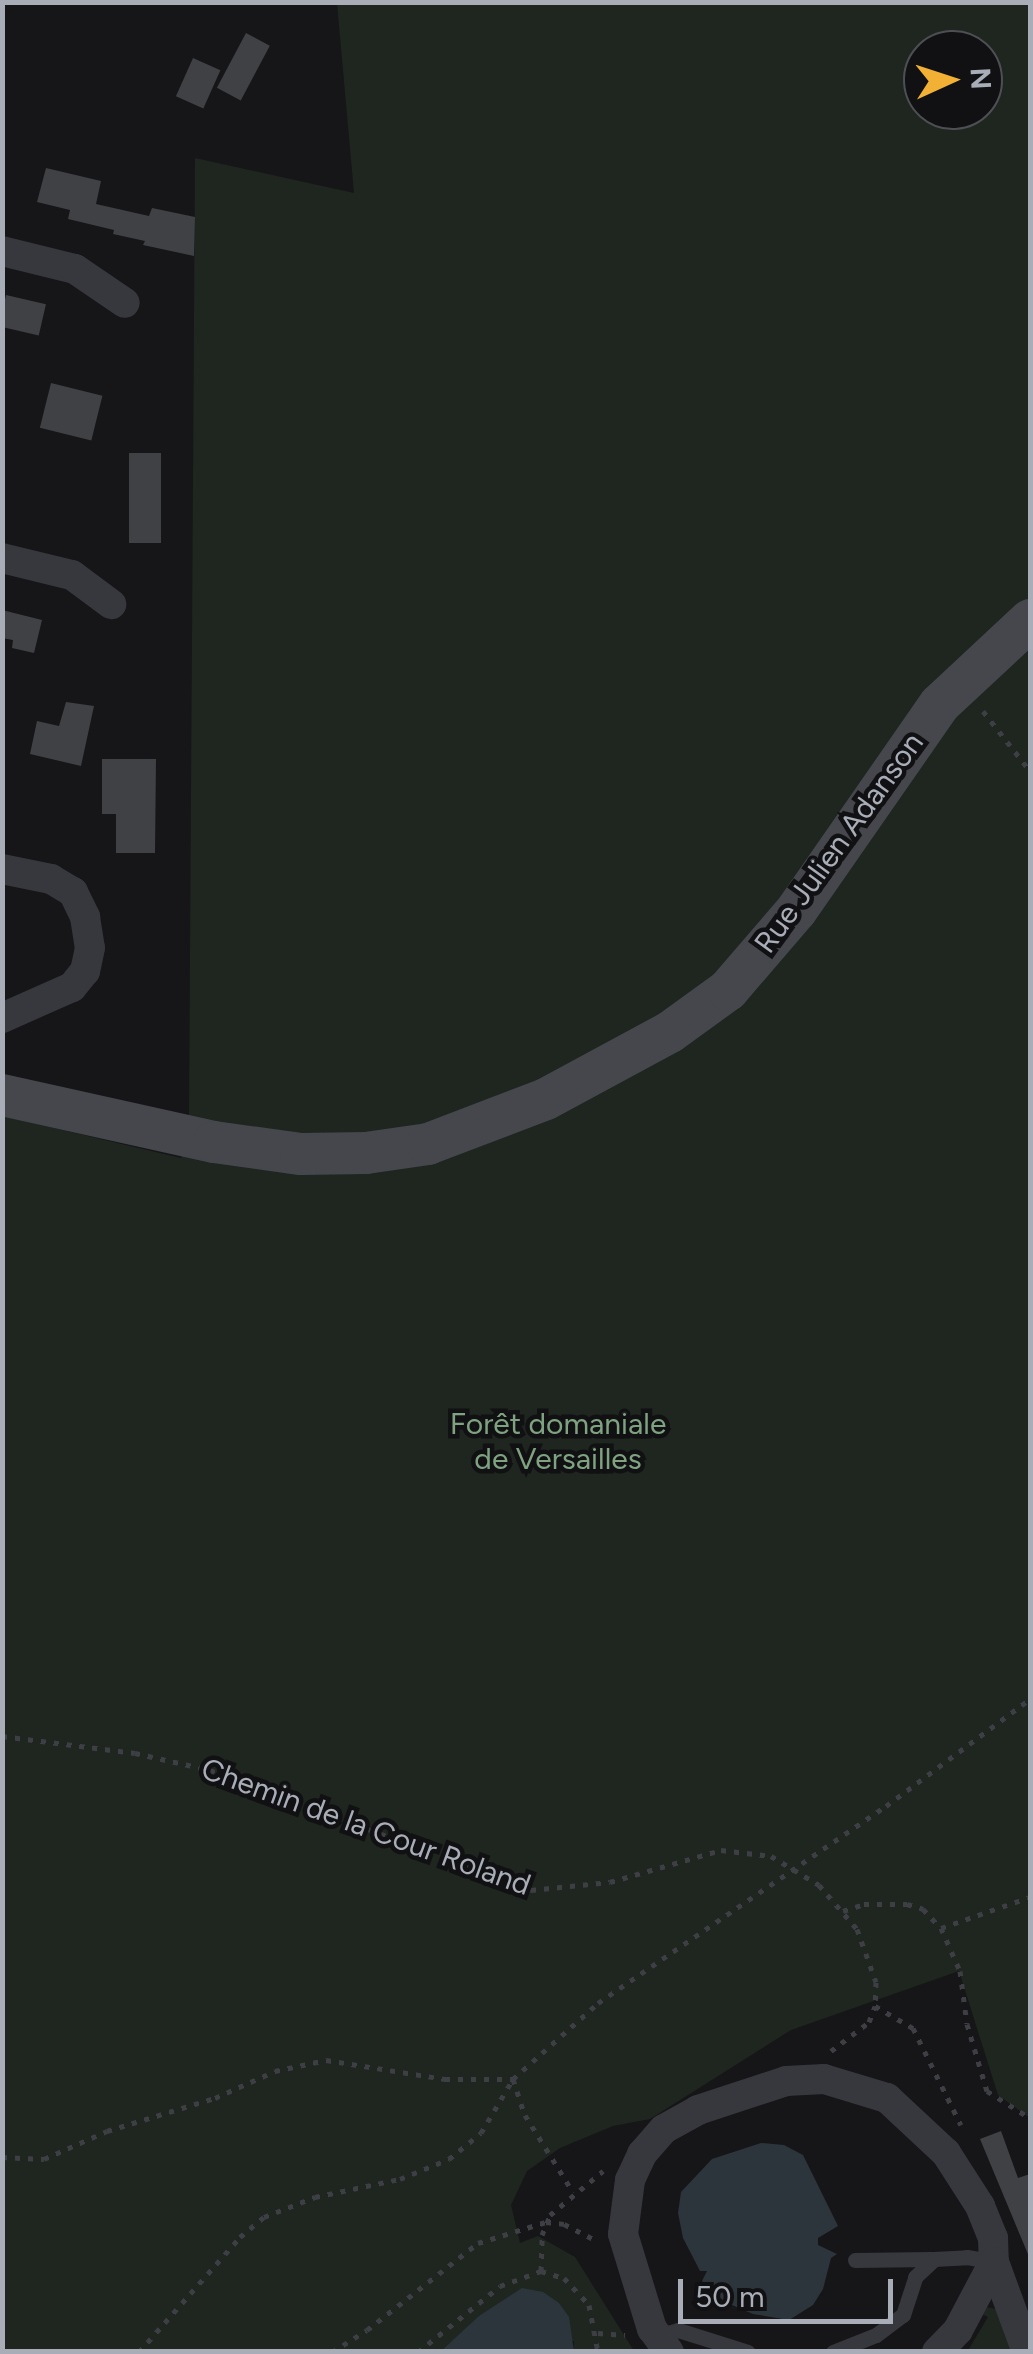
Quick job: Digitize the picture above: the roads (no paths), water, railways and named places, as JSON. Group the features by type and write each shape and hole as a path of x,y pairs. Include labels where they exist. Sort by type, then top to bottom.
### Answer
{"main road":[{"name":"Rue Julien Adanson","path":"2,1095 214,1142 301,1154 402,1149 502,1120 640,1050 705,1010 728,990 770,944 917,734 960,682 1030,620"}],"street":[{"path":"2,251 75,269 126,303"},
{"path":"2,558 72,575 112,604"},
{"path":"2,869 51,879 73,892 85,917 90,948 85,971 72,987 2,1018"},
{"path":"653,2341 622,2234 623,2207 642,2154 664,2130 698,2110 786,2080 824,2079 888,2098 946,2153 980,2206 1027,2352"},
{"path":"937,2352 958,2330 994,2250"}],"lane":[{"path":"855,2260 967,2257 994,2250"},
{"path":"832,2352 876,2335 903,2315 915,2277 934,2259"},
{"path":"653,2341 678,2330 748,2352"}],"park label":[{"name":"Forêt domaniale de Versailles","path":"558,1441"}]}
